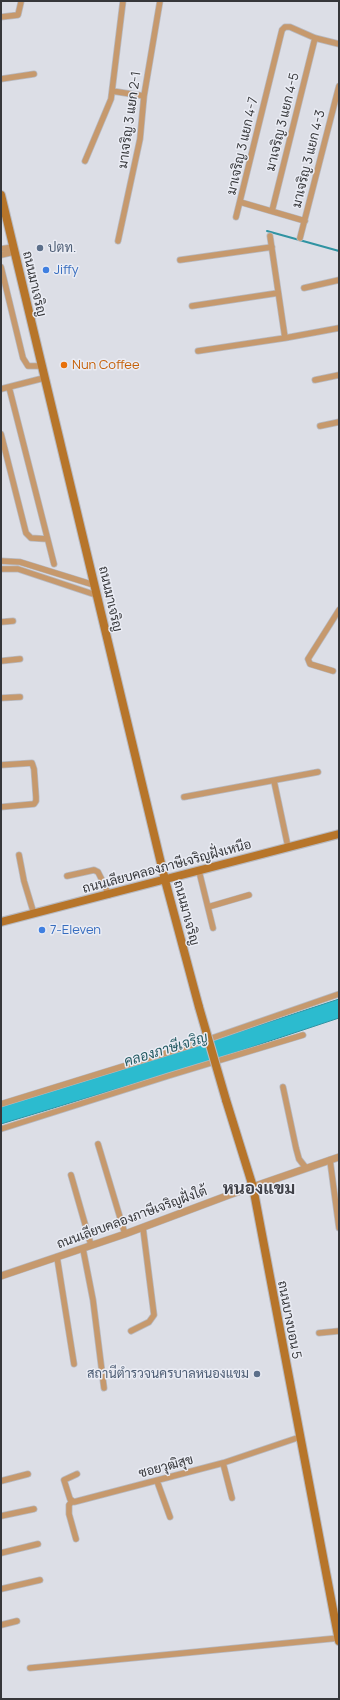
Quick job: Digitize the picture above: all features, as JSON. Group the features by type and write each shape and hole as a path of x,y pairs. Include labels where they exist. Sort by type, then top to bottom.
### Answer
{"main road":[{"name":"ถนนมาเจริญ","path":"1,195 165,880 199,1007"},
{"name":"ถนนเลียบคลองภาษีเจริญฝั่งเหนือ","path":"1,922 339,834"},
{"name":"ถนนบางบอน 5","path":"199,1007 253,1187 338,1628 339,1640"}],"street":[{"path":"85,161 111,99 123,1"},
{"name":"มาเจริญ 3 แยก 2-1","path":"118,241 140,139 144,96 160,1"},
{"path":"1,17 18,15 21,2"},
{"name":"มาเจริญ 3 แยก 4-7","path":"305,221 240,202 282,30 285,27 290,27 315,38"},
{"path":"315,38 339,44"},
{"name":"มาเจริญ 3 แยก 4-5","path":"272,212 315,38"},
{"path":"1,79 34,74"},
{"name":"มาเจริญ 3 แยก 4-3","path":"300,238 339,86"},
{"path":"112,91 144,96"},
{"path":"236,217 240,202"},
{"path":"270,236 285,338"},
{"path":"180,260 272,247"},
{"path":"1,249 14,250"},
{"path":"1,256 14,250"},
{"path":"1,267 23,358 28,366 41,366"},
{"path":"304,288 339,280"},
{"path":"192,306 278,293"},
{"path":"198,351 339,328"},
{"path":"315,380 339,375"},
{"path":"1,390 44,378"},
{"path":"9,387 54,564"},
{"path":"320,426 339,422"},
{"path":"1,434 26,533 31,538 39,540 47,539"},
{"path":"1,561 20,562 94,585"},
{"path":"18,569 20,562"},
{"path":"1,569 18,569 96,595"},
{"path":"333,671 310,664 308,659 339,610"},
{"path":"1,622 13,621"},
{"path":"1,661 20,659"},
{"path":"1,698 20,697"},
{"path":"1,765 32,763 34,769 36,801 34,804 1,807"},
{"path":"184,797 318,772"},
{"path":"274,780 288,847"},
{"path":"19,855 24,882 34,914"},
{"path":"67,876 94,870 98,872 108,895"},
{"path":"199,871 214,928"},
{"path":"208,907 249,895"},
{"path":"1,1104 195,1044 339,994"},
{"path":"1,1127 303,1035"},
{"path":"283,1087 299,1159 306,1168"},
{"path":"98,1144 126,1234"},
{"name":"ถนนเลียบคลองภาษีเจริญฝั่งใต้","path":"1,1276 126,1234 339,1157"},
{"path":"330,1160 339,1228"},
{"path":"72,1175 91,1245"},
{"path":"131,1331 149,1322 154,1315 143,1228"},
{"path":"83,1249 93,1300 104,1388"},
{"path":"57,1257 74,1364"},
{"path":"319,1333 339,1331"},
{"name":"ซอยวุฒิสุข","path":"72,1501 79,1502 223,1463 300,1437"},
{"path":"223,1463 232,1498"},
{"path":"1,1481 28,1474"},
{"path":"76,1539 69,1514 69,1505 72,1501 64,1480 77,1474"},
{"path":"157,1481 170,1517"},
{"path":"1,1516 34,1509"},
{"path":"1,1553 38,1544"},
{"path":"1,1589 40,1580"},
{"path":"1,1625 16,1621"},
{"path":"30,1668 339,1640"}],"water":[{"path":"339,999 339,1018 219,1058 1,1124 1,1106 214,1040"}],"waterway":[{"path":"267,231 339,251"}],"place":[{"name":"ปตท.","path":"40,248"},
{"name":"Jiffy","path":"46,270"},
{"name":"Nun Coffee","path":"64,365"},
{"name":"7-Eleven","path":"42,930"},
{"name":"สถานีตำรวจนครบาลหนองแขม","path":"257,1374"}],"district":[{"name":"หนองแขม","path":"259,1189"}],"water label":[{"name":"คลองภาษีเจริญ","path":"166,1050"}]}
